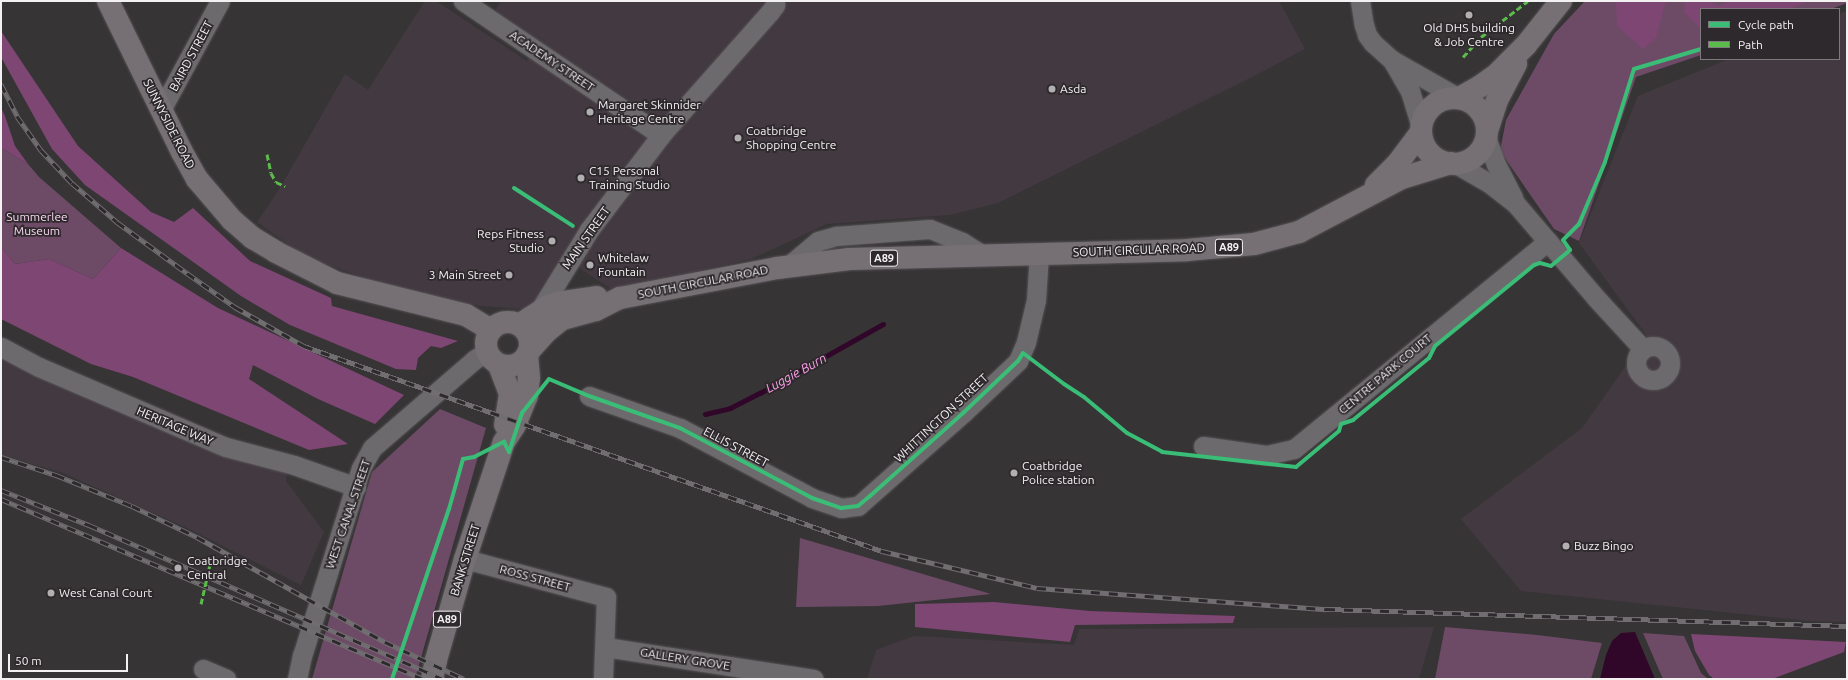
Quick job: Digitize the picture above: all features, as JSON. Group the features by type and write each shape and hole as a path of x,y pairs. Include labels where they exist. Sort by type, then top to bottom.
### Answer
{"main road":[{"name":"SUNNYSIDE ROAD","path":"108,1 182,152 198,179 232,220 253,238 312,272 337,283 466,315 491,330"},
{"name":"A89","path":"1421,130 1424,117 1430,108 1444,100 1459,98 1495,76 1526,45 1561,1"},
{"name":"A89","path":"1453,164 1467,162 1476,156 1483,147 1503,86 1526,45"},
{"path":"1459,98 1471,102 1478,107 1484,116 1487,134"},
{"path":"1421,130 1426,150 1434,158 1444,163 1453,164"},
{"name":"SOUTH CIRCULAR ROAD","path":"1359,200 1397,164 1421,130"},
{"name":"SOUTH CIRCULAR ROAD","path":"519,325 538,312 557,303 591,296 620,298 787,267 849,259 980,254 1187,250 1254,244 1299,232 1402,178 1453,164"},
{"name":"SOUTH CIRCULAR ROAD","path":"528,353 546,332 562,319 596,310 620,298"},
{"path":"491,330 500,323 507,322 519,325"},
{"name":"A89","path":"491,330 486,341 493,358 508,367 517,365 528,353 530,339 524,328 519,325"},
{"name":"BANK STREET","path":"432,679 436,660 465,560 504,442 515,425 527,396 529,378 528,353"},
{"name":"BANK STREET","path":"493,358 510,394 505,423 504,442"}],"street":[{"name":"BAIRD STREET","path":"161,110 220,1"},
{"name":"ACADEMY STREET","path":"463,1 661,135"},
{"name":"MAIN STREET","path":"538,312 589,230 661,135 770,12 775,6 775,1"},
{"path":"1360,1 1367,35 1392,60 1410,91 1421,130"},
{"path":"1392,60 1459,98"},
{"path":"1487,134 1496,164 1515,203"},
{"path":"1453,164 1489,182 1515,203 1642,349"},
{"name":"CENTRE PARK COURT","path":"1203,446 1267,455 1294,448 1548,241"},
{"name":"WHITTINGTON STREET","path":"870,496 963,413 1018,361 1026,342 1036,300 1038,254"},
{"name":"HERITAGE WAY","path":"1,347 39,367 226,447 294,465 356,487"},
{"name":"WEST CANAL STREET","path":"297,679 302,656 361,468 372,448 475,359 493,358"},
{"name":"ELLIS STREET","path":"588,396 680,428 812,498 829,505 849,508 858,506 870,496"},
{"name":"ROSS STREET","path":"465,560 606,597 605,646"},
{"path":"603,679 605,646"},
{"name":"GALLERY GROVE","path":"605,646 813,679"},
{"path":"203,669 226,679"}],"shaded area":[{"path":"425,1 436,1 527,61 540,42 495,10 501,1 1279,1 1305,49 1256,75 998,203 950,215 827,224 751,259 613,290 567,260 536,310 481,306 402,291 306,257 257,222 280,188 345,74 368,90"},
{"path":"1616,1 1666,1 1656,38 1643,49 1617,26"},
{"path":"1685,1 1709,1 1718,6 1729,1 1809,1 1791,8 1700,8 1700,28 1684,12"},
{"path":"1847,11 1847,622 1810,621 1521,591 1461,519 1582,428 1647,336 1579,243 1638,96 1727,60 1840,60 1840,14"},
{"path":"1,31 78,146 151,212 174,222 193,208 250,261 331,298 332,306 458,341 441,348 431,346 418,358 416,370 396,369 290,325 241,296 85,185 52,149 1,57"},
{"path":"1,108 15,146 28,164 1,148"},
{"path":"1,247 15,264 49,259 93,279 121,248 218,308 404,395 375,424 318,399 253,365 249,379 348,444 309,450 133,377 91,364 1,319"},
{"path":"1,350 287,469 286,481 324,532 301,585 185,527 63,473 1,455"},
{"path":"994,602 1090,611 1235,616 1233,623 1075,625 1070,642 915,627 915,604"},
{"path":"1434,627 1419,679 867,679 876,650 914,636 1074,645 1079,629"},
{"path":"1635,632 1655,679 1600,679 1606,655 1612,641 1621,633"},
{"path":"1691,634 1846,642 1844,652 1772,679 1714,679 1709,675 1695,651"}],"green space":[{"path":"1585,1 1847,1 1847,3 1834,8 1700,8 1700,55 1636,77 1579,241 1554,229 1500,151 1506,120 1554,34"},
{"name":"Summerlee Museum","path":"1,148 28,164 39,177 121,248 93,279 49,259 15,264 1,247"},
{"path":"440,409 486,428 415,679 312,679 372,472"},
{"path":"800,538 991,594 878,606 796,607"},
{"path":"1445,627 1537,635 1602,643 1591,679 1435,679"},
{"path":"1643,633 1684,636 1701,673 1708,679 1663,679"}],"waterway":[{"name":"Luggie Burn","path":"705,414 730,408 760,393 883,324"}],"railway":[{"path":"1,84 17,116 41,150 72,183 117,222 235,307 304,346 882,551 1037,588 1326,609 1847,626"},
{"path":"1,457 56,475 132,506 197,537 385,642 464,679"},
{"path":"1,490 89,525 444,679"},
{"path":"1,499 422,679"}],"marked path":[{"path":"1463,57 1481,37 1528,1"},
{"path":"267,154 271,173 276,182 285,186"},
{"path":"201,604 211,560"}],"cycle path":[{"path":"392,679 449,509 463,459 474,457 504,442 509,452 522,413 549,379 589,396 680,428 812,498 841,508 858,506 870,496 963,413 1018,361 1023,353 1084,397 1127,433 1162,452 1296,467 1339,431 1341,424 1353,420 1429,358 1435,346 1534,265 1540,263 1551,266 1570,250 1563,240 1579,224 1605,162 1634,69 1700,49"},
{"path":"514,188 573,226"}],"place":[{"name":"Old DHS building & Job Centre","path":"1469,15"},
{"name":"Asda","path":"1052,89"},
{"name":"Margaret Skinnider Heritage Centre","path":"590,112"},
{"name":"Coatbridge Shopping Centre","path":"738,138"},
{"name":"C15 Personal Training Studio","path":"581,178"},
{"name":"Reps Fitness Studio","path":"552,241"},
{"name":"Whitelaw Fountain","path":"590,265"},
{"name":"3 Main Street","path":"509,275"},
{"name":"Coatbridge Police station","path":"1014,473"},
{"name":"Buzz Bingo","path":"1566,546"},
{"name":"Coatbridge Central","path":"178,568"},
{"name":"West Canal Court","path":"51,593"}]}
